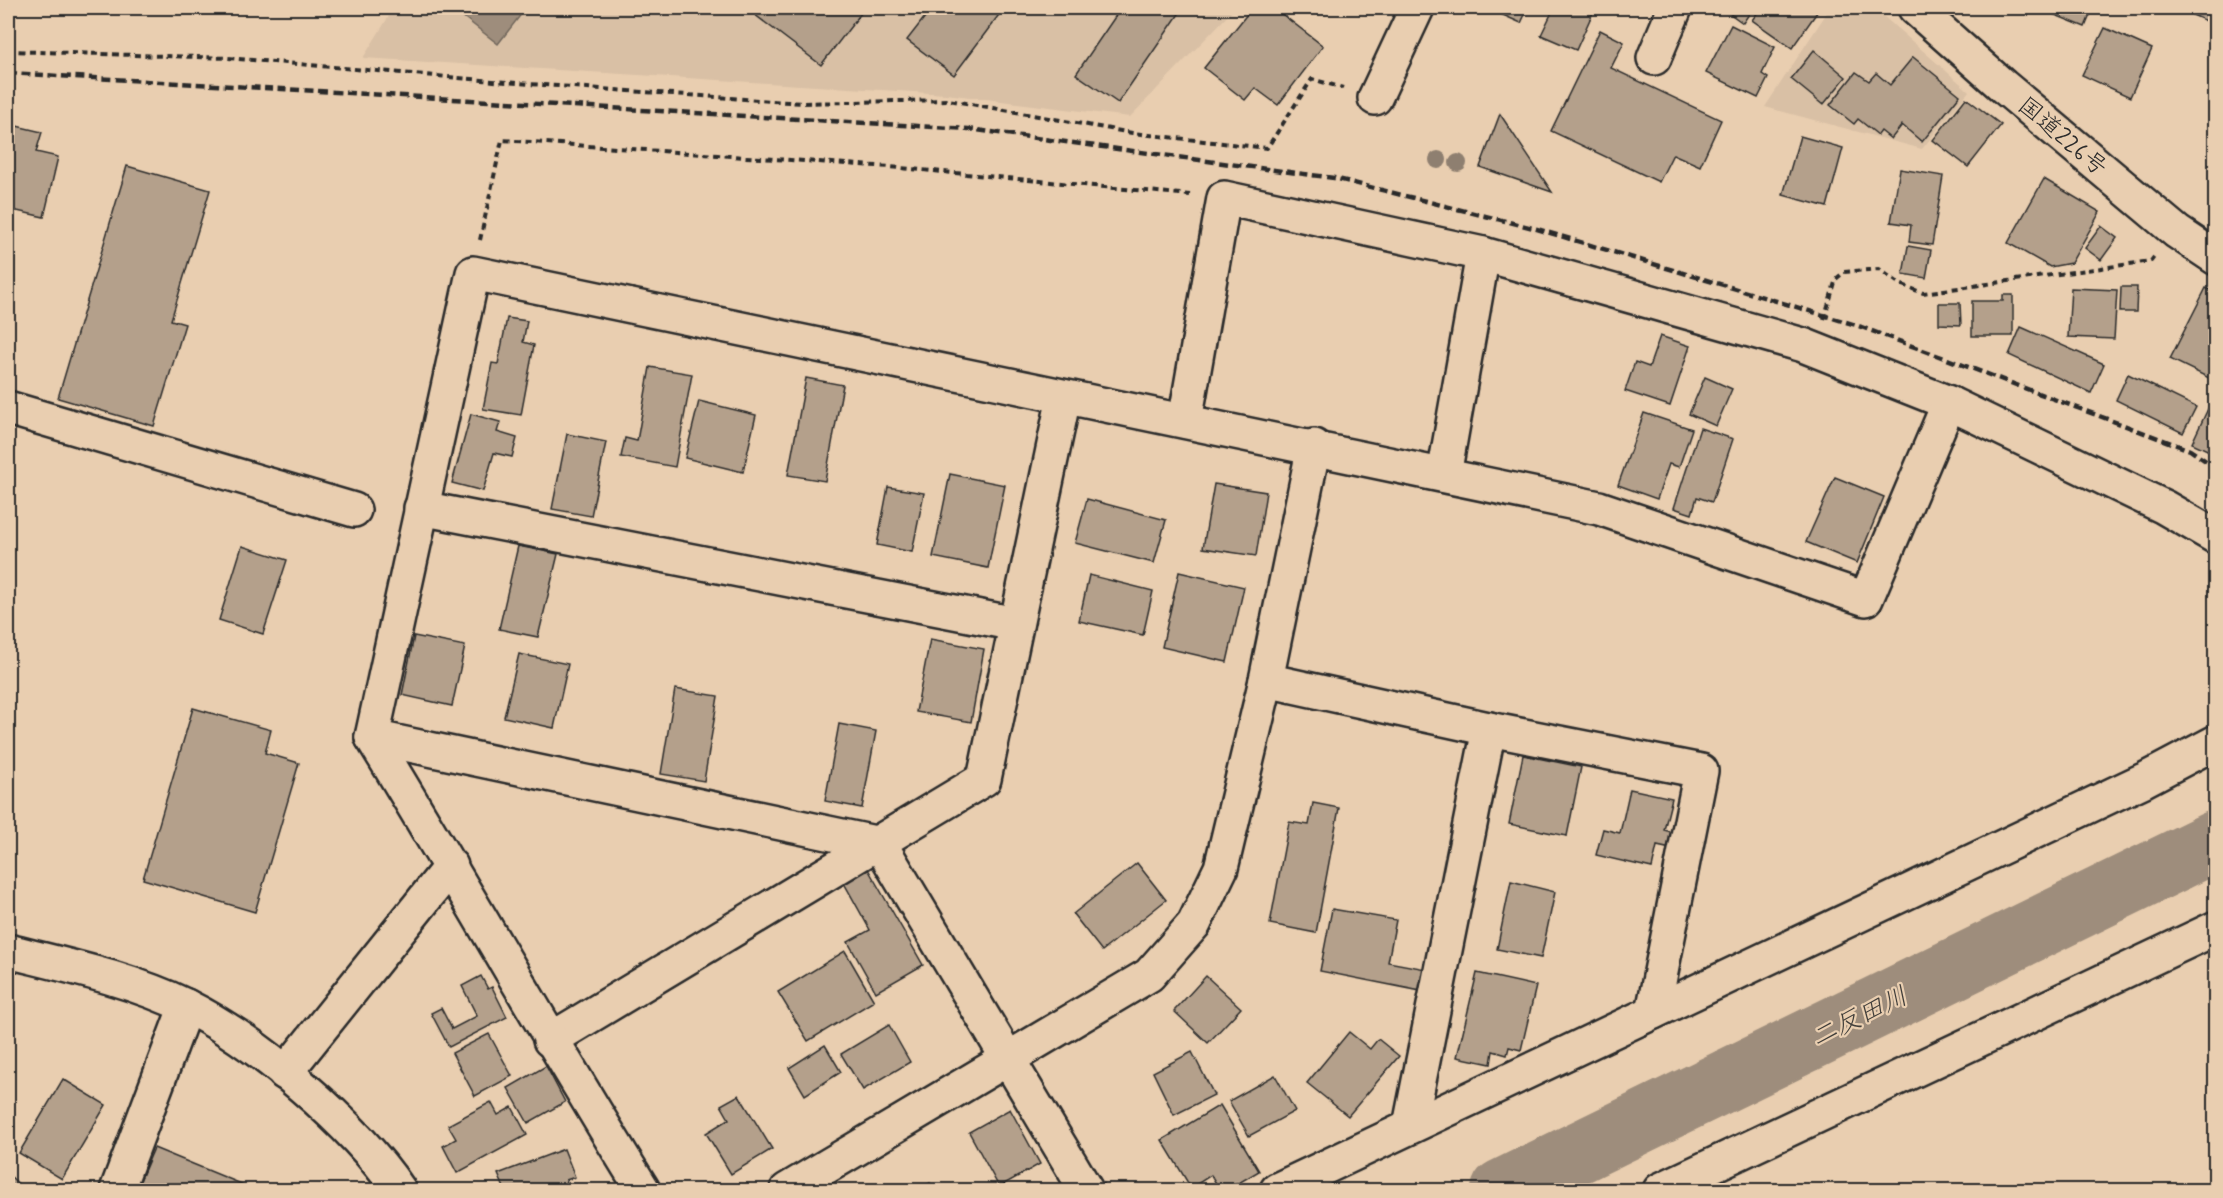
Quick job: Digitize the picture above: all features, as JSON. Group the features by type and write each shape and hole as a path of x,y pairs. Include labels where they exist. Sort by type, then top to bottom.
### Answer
{"main road":[{"path":"1376,98 1417,8"},
{"path":"1654,58 1675,8"},
{"name":"国道226号","path":"1915,8 2003,86 2176,232 2216,258"},
{"path":"1185,421 1224,198 1483,254 1803,345 1949,404 2164,507 2216,537"},
{"path":"1444,475 1483,254"},
{"path":"643,1191 550,1040 451,866 372,737 473,273 1064,397 1314,446 1599,508 1866,599 1949,404"},
{"path":"550,1040 880,844 984,779 1064,397"},
{"path":"8,408 354,510"},
{"path":"787,1191 1149,975 1194,924 1221,868 1266,680 1314,446"},
{"path":"422,508 1016,624"},
{"path":"1266,680 1489,729 1701,771 1653,1012"},
{"path":"1410,1126 1489,729"},
{"path":"372,737 880,844 1086,1191"},
{"path":"1277,1191 2144,780 2216,742"},
{"path":"285,1073 451,866"},
{"path":"1660,1191 2216,928"},
{"path":"8,951 105,975 186,1006 225,1029 285,1073 331,1112 399,1191"},
{"path":"117,1191 186,1006"}],"path":[{"path":"8,51 228,58 529,84 802,103 949,100 1132,133 1267,148 1312,79 1376,98"},
{"path":"473,273 502,140 890,167 1224,198"},
{"path":"1803,345 1826,316 1836,279 1844,272 1879,268 1900,284 1923,293 2151,261 2176,232"}],"shaded area":[{"path":"394,8 1235,8 1130,117 946,94 363,58"},
{"path":"452,8 526,8 498,44"},
{"path":"1830,8 1874,8 1969,91 1922,149 1765,107"}],"building":[{"path":"746,8 865,8 821,65"},
{"path":"932,8 1004,8 954,75 907,40"},
{"path":"1121,8 1183,8 1118,103 1076,74"},
{"path":"1252,8 1274,8 1323,46 1278,105 1255,88 1245,100 1204,68"},
{"path":"1487,8 1528,8 1521,23"},
{"path":"1554,8 1595,8 1576,50 1541,35"},
{"path":"1722,8 1753,8 1743,23"},
{"path":"1761,8 1820,8 1792,48 1752,20"},
{"path":"2038,8 2093,8 2085,27"},
{"path":"2190,8 2216,8 2216,25 2188,13"},
{"path":"1731,25 1775,47 1762,74 1768,78 1758,98 1706,73"},
{"path":"2105,28 2152,49 2130,97 2082,75"},
{"path":"1600,30 1624,42 1611,68 1721,120 1700,166 1673,154 1659,182 1551,131"},
{"path":"1814,50 1846,77 1823,105 1791,79"},
{"path":"1913,57 1960,95 1922,142 1902,125 1891,139 1881,131 1878,135 1858,119 1854,124 1830,105 1856,72 1869,81 1876,73 1890,85"},
{"path":"1966,98 2001,125 1968,167 1933,140"},
{"path":"1500,114 1552,192 1480,167"},
{"path":"8,124 42,132 36,152 58,157 44,217 8,209"},
{"path":"1800,136 1843,148 1827,207 1783,195"},
{"path":"127,166 210,190 171,320 185,324 154,426 58,398"},
{"path":"1900,169 1943,176 1932,245 1909,242 1911,225 1891,222"},
{"path":"2044,179 2100,212 2071,263 2050,267 2008,243"},
{"path":"2101,226 2117,238 2101,260 2085,248"},
{"path":"1908,246 1931,250 1926,278 1903,274"},
{"path":"2121,287 2137,287 2136,312 2120,312"},
{"path":"2071,288 2117,290 2114,339 2068,337"},
{"path":"2206,288 2216,293 2216,366 2209,378 2170,359"},
{"path":"2003,295 2013,295 2013,336 1972,336 1972,301 2003,301"},
{"path":"1939,303 1960,303 1961,325 1939,324"},
{"path":"507,318 527,321 523,342 534,345 521,415 483,409 492,363 498,364"},
{"path":"2021,327 2104,364 2091,393 2009,355"},
{"path":"1660,336 1690,346 1670,406 1625,391 1635,362 1649,367"},
{"path":"650,367 692,374 675,467 621,457 625,438 637,441"},
{"path":"2128,374 2196,407 2183,433 2116,400"},
{"path":"1705,377 1732,389 1716,426 1689,414"},
{"path":"806,378 843,385 825,481 788,475"},
{"path":"2213,398 2216,400 2216,454 2192,443"},
{"path":"699,401 756,415 743,472 685,458"},
{"path":"1644,413 1692,429 1679,467 1669,464 1657,499 1618,485"},
{"path":"471,414 500,422 497,432 517,438 512,457 494,453 483,491 452,483"},
{"path":"1700,428 1733,439 1712,502 1697,497 1692,514 1674,508"},
{"path":"567,434 606,442 591,516 552,509"},
{"path":"950,474 1005,485 988,568 933,557"},
{"path":"1835,477 1884,497 1857,563 1806,542"},
{"path":"1214,484 1266,492 1256,556 1203,548"},
{"path":"888,487 924,493 912,552 877,545"},
{"path":"1087,499 1166,520 1154,563 1075,543"},
{"path":"242,546 287,560 263,634 219,620"},
{"path":"518,546 558,554 538,637 499,629"},
{"path":"1179,572 1244,587 1227,662 1162,647"},
{"path":"1089,575 1153,591 1143,635 1079,621"},
{"path":"414,636 465,646 452,706 402,695"},
{"path":"930,639 984,649 971,722 916,712"},
{"path":"519,654 568,664 554,728 504,717"},
{"path":"675,689 718,696 704,781 661,774"},
{"path":"193,708 271,730 265,753 299,763 255,912 143,879"},
{"path":"839,724 876,731 862,808 825,801"},
{"path":"1523,755 1581,767 1567,836 1509,824"},
{"path":"1630,789 1672,798 1664,830 1675,833 1671,849 1657,846 1652,868 1596,855 1603,829 1620,833"},
{"path":"1313,803 1339,808 1316,933 1270,924 1289,822 1309,825"},
{"path":"1137,863 1166,900 1102,951 1073,914"},
{"path":"868,869 923,965 876,992 848,942 870,930 844,883"},
{"path":"1511,881 1555,892 1541,958 1497,949"},
{"path":"1332,909 1396,920 1388,962 1426,969 1421,991 1320,971"},
{"path":"845,951 874,1001 808,1041 778,992"},
{"path":"1477,973 1536,986 1521,1050 1509,1047 1507,1055 1493,1051 1491,1064 1457,1057"},
{"path":"481,976 488,989 492,987 507,1017 449,1047 431,1013 441,1008 452,1029 477,1016 462,986"},
{"path":"1206,976 1241,1008 1208,1043 1174,1011"},
{"path":"889,1025 910,1062 863,1090 841,1054"},
{"path":"1349,1032 1370,1049 1378,1039 1399,1056 1348,1116 1307,1083"},
{"path":"489,1034 512,1076 475,1096 452,1053"},
{"path":"825,1045 841,1072 805,1095 789,1068"},
{"path":"1192,1052 1214,1095 1174,1115 1153,1072"},
{"path":"546,1066 565,1102 528,1123 508,1088"},
{"path":"1275,1075 1295,1111 1249,1136 1229,1101"},
{"path":"63,1079 106,1105 62,1179 19,1153"},
{"path":"739,1095 772,1149 731,1174 706,1133 729,1119 721,1105"},
{"path":"491,1102 498,1115 512,1107 527,1135 457,1173 443,1146 456,1139 448,1125"},
{"path":"1220,1105 1259,1171 1227,1190 1220,1190 1211,1175 1191,1188 1162,1140"},
{"path":"1010,1109 1040,1164 999,1187 969,1132"},
{"path":"154,1148 256,1190 136,1190"},
{"path":"564,1149 575,1177 566,1180 570,1190 505,1190 498,1174"},
{"path":"9,1175 25,1190 8,1190"},
{"path":"930,1183 935,1190 917,1190"}],"waterway":[{"name":"二反田川","path":"1502,1190 2216,841"}],"railway":[{"path":"8,73 969,129 1334,178 1537,229 1856,325 2190,450 2216,468"}]}
